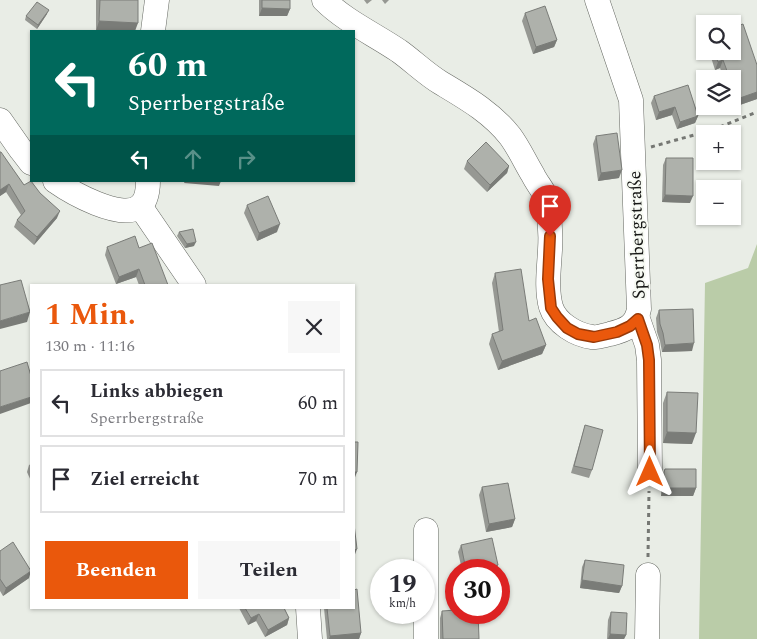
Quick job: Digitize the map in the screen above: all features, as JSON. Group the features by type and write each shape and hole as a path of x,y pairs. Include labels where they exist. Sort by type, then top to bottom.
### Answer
{"street":[{"path":"153,30 156,0"},
{"name":"Sperrbergstraße","path":"324,0 343,15 399,51 440,82 471,101 510,136 546,199 550,225 548,279 551,308 567,328 578,334 594,337 617,332 630,326 638,319 640,309 631,100 597,0"},
{"path":"0,120 30,162"},
{"path":"57,182 90,200 112,209 127,211 140,206 144,200 148,182"},
{"path":"140,206 193,284"},
{"path":"638,319 646,340 649,360 650,472"},
{"path":"426,530 426,639"},
{"path":"647,639 648,576"},
{"path":"308,609 310,639"}],"path":[{"path":"633,151 712,130 757,112"},
{"path":"648,576 650,472"}],"green space":[{"path":"757,244 757,639 699,639 705,283 748,268"}],"building":[{"path":"100,0 138,0 138,23 99,21"},
{"path":"262,0 290,0 290,9 262,8"},
{"path":"37,2 49,10 38,25 26,16"},
{"path":"545,6 557,40 536,47 525,13"},
{"path":"743,24 757,65 757,92 741,98 741,70 727,70 723,60 741,60 741,25"},
{"path":"688,85 696,115 698,116 680,122 675,107 659,112 654,96"},
{"path":"617,133 622,170 601,173 596,136"},
{"path":"486,142 509,166 490,185 467,161"},
{"path":"1,152 24,185 32,182 40,193 60,211 37,237 17,220 25,211 9,184 0,190"},
{"path":"666,158 693,158 693,196 665,195"},
{"path":"268,196 280,224 259,233 247,205"},
{"path":"193,229 196,242 187,244 179,232"},
{"path":"135,236 139,248 152,243 168,284 145,284 139,269 119,277 107,247"},
{"path":"521,269 529,321 536,318 546,345 502,361 492,334 503,330 495,273"},
{"path":"21,280 30,312 0,321 0,285"},
{"path":"693,309 694,343 665,345 659,310"},
{"path":"27,362 30,372 30,397 0,407 0,371"},
{"path":"667,392 698,393 696,433 667,432"},
{"path":"585,425 603,430 592,470 574,466"},
{"path":"355,442 358,442 357,472 355,472"},
{"path":"665,469 696,469 696,488 664,488"},
{"path":"508,483 515,519 489,524 482,487"},
{"path":"355,532 357,549 355,550"},
{"path":"492,538 497,559 464,559 461,545"},
{"path":"13,542 30,569 30,572 6,588 0,579 0,551"},
{"path":"585,560 624,565 622,586 582,580"},
{"path":"357,589 361,633 330,636 327,609 355,609 355,590"},
{"path":"246,609 284,609 289,618 268,630 259,614 251,618"},
{"path":"442,611 445,611 445,624 478,624 479,639 443,639"},
{"path":"611,612 627,613 626,635 610,634"}],"route":[{"path":"550,236 548,279 551,308 567,328 578,334 594,337 617,332 630,326 638,319 647,345 649,360 650,472"}]}
